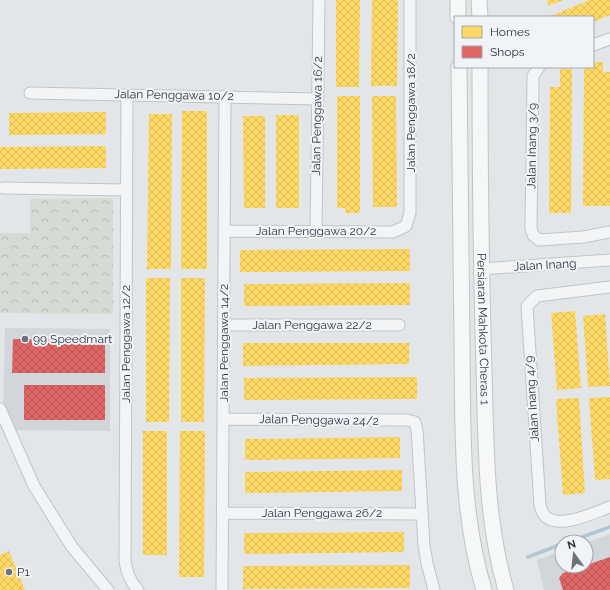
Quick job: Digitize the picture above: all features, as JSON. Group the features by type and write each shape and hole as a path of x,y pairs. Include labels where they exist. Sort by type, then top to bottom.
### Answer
{"main road":[{"path":"458,0 458,16"},
{"path":"479,0 480,16"},
{"name":"Persiaran Mahkota Cheras 1","path":"459,68 464,440 467,501 478,570 484,590"},
{"name":"Persiaran Mahkota Cheras 1","path":"480,68 481,268 486,475 498,560 506,590"}],"street":[{"name":"Jalan Penggawa 16/2","path":"316,231 319,0"},
{"name":"Jalan Penggawa 18/2","path":"406,226 410,213 410,0"},
{"path":"594,45 610,39"},
{"name":"Jalan Inang 3/9","path":"539,68 533,76 531,228 534,235 539,240 583,237 610,232"},
{"name":"Jalan Penggawa 10/2","path":"30,93 318,99"},
{"name":"Jalan Penggawa 12/2","path":"128,95 125,561 126,571 131,582 138,590"},
{"name":"Jalan Penggawa 14/2","path":"222,590 226,96"},
{"path":"3,188 127,190"},
{"name":"Jalan Penggawa 20/2","path":"225,231 393,232 406,226"},
{"name":"Jalan Inang","path":"481,268 610,260"},
{"name":"Jalan Inang 4/9","path":"610,287 537,296 527,306 540,506 545,516 557,522 577,518 610,507"},
{"name":"Jalan Penggawa 22/2","path":"224,325 399,325"},
{"path":"0,409 34,486 72,548 105,589"},
{"name":"Jalan Penggawa 24/2","path":"223,419 415,422 417,430 422,514"},
{"name":"Jalan Penggawa 26/2","path":"223,513 422,514"},
{"path":"422,514 427,563 434,590"}],"shaded area":[{"path":"5,328 110,329 110,431 14,430 3,407"},
{"path":"610,534 610,590 544,590 537,560 554,554 554,574 594,574 594,540"}],"green space":[{"path":"113,198 113,314 0,313 0,233 30,233 30,199"}],"building: Homes":[{"path":"336,0 360,0 359,87 336,87"},
{"path":"372,0 398,0 397,86 371,86"},
{"path":"547,0 563,0 549,6"},
{"path":"590,0 610,0 610,15 594,22 594,16 550,16"},
{"path":"594,62 603,62 603,72 610,72 610,206 583,206 584,68 594,68"},
{"path":"560,69 572,69 571,213 549,213 550,87 560,87"},
{"path":"337,96 360,96 360,213 345,213 345,208 337,208"},
{"path":"372,96 396,96 397,207 373,207"},
{"path":"182,111 207,111 207,269 181,269"},
{"path":"106,112 106,134 9,135 9,113"},
{"path":"149,114 172,114 171,269 147,269"},
{"path":"276,115 299,115 299,208 276,208"},
{"path":"243,116 265,116 265,208 244,208"},
{"path":"106,146 106,168 0,169 0,147"},
{"path":"410,249 410,271 240,272 240,250"},
{"path":"146,278 170,278 169,422 146,422"},
{"path":"181,278 205,278 204,422 181,422"},
{"path":"410,283 410,305 244,306 244,284"},
{"path":"575,311 581,388 557,390 551,313"},
{"path":"605,314 610,386 588,387 583,316"},
{"path":"243,343 409,343 409,364 243,366"},
{"path":"417,377 417,399 244,400 244,378"},
{"path":"610,397 610,479 595,480 589,398"},
{"path":"579,398 585,493 563,495 556,399"},
{"path":"143,431 167,431 167,555 143,555"},
{"path":"180,431 205,431 204,577 179,577"},
{"path":"400,437 400,458 245,460 245,439"},
{"path":"402,470 402,491 245,493 245,472"},
{"path":"404,532 404,552 244,554 244,533"},
{"name":"P1","path":"9,551 25,590 0,590 0,555"},
{"path":"410,565 410,588 243,589 243,566"}],"building: Shops":[{"path":"13,339 105,339 105,373 12,373"},
{"path":"24,385 105,385 105,420 24,420"},
{"path":"610,557 610,590 563,590 559,578 562,574 594,574 594,562"}],"waterway":[{"path":"590,534 610,527"},
{"path":"528,557 554,547"}],"place":[{"name":"99 Speedmart","path":"25,339"},
{"name":"P1","path":"9,572"}]}
